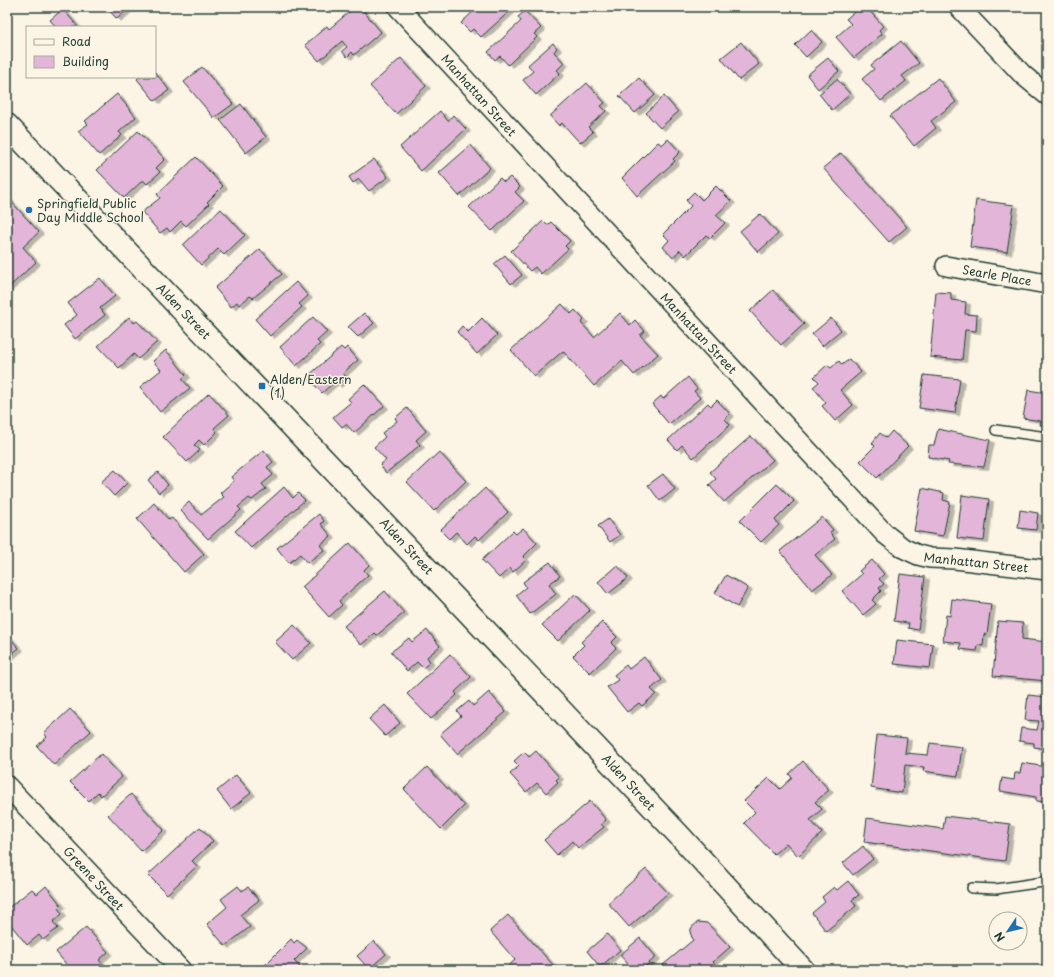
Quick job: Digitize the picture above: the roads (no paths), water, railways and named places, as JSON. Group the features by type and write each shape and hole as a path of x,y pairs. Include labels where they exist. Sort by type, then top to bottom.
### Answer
{"main road":[{"name":"Alden Street","path":"7,125 667,822 803,970"}],"street":[{"name":"Manhattan Street","path":"398,7 885,534 903,548 918,555 930,558 954,559 1047,570"},
{"path":"959,7 1023,75 1047,95"},
{"name":"Searle Place","path":"946,266 1047,284"},
{"name":"Greene Street","path":"7,786 181,970"}],"lane":[{"path":"996,430 1047,437"},
{"path":"972,888 996,889 1047,882"}],"place":[{"name":"Springfield Public Day Middle School","path":"29,210"},
{"name":"Alden/Eastern (1)","path":"262,386"}]}
